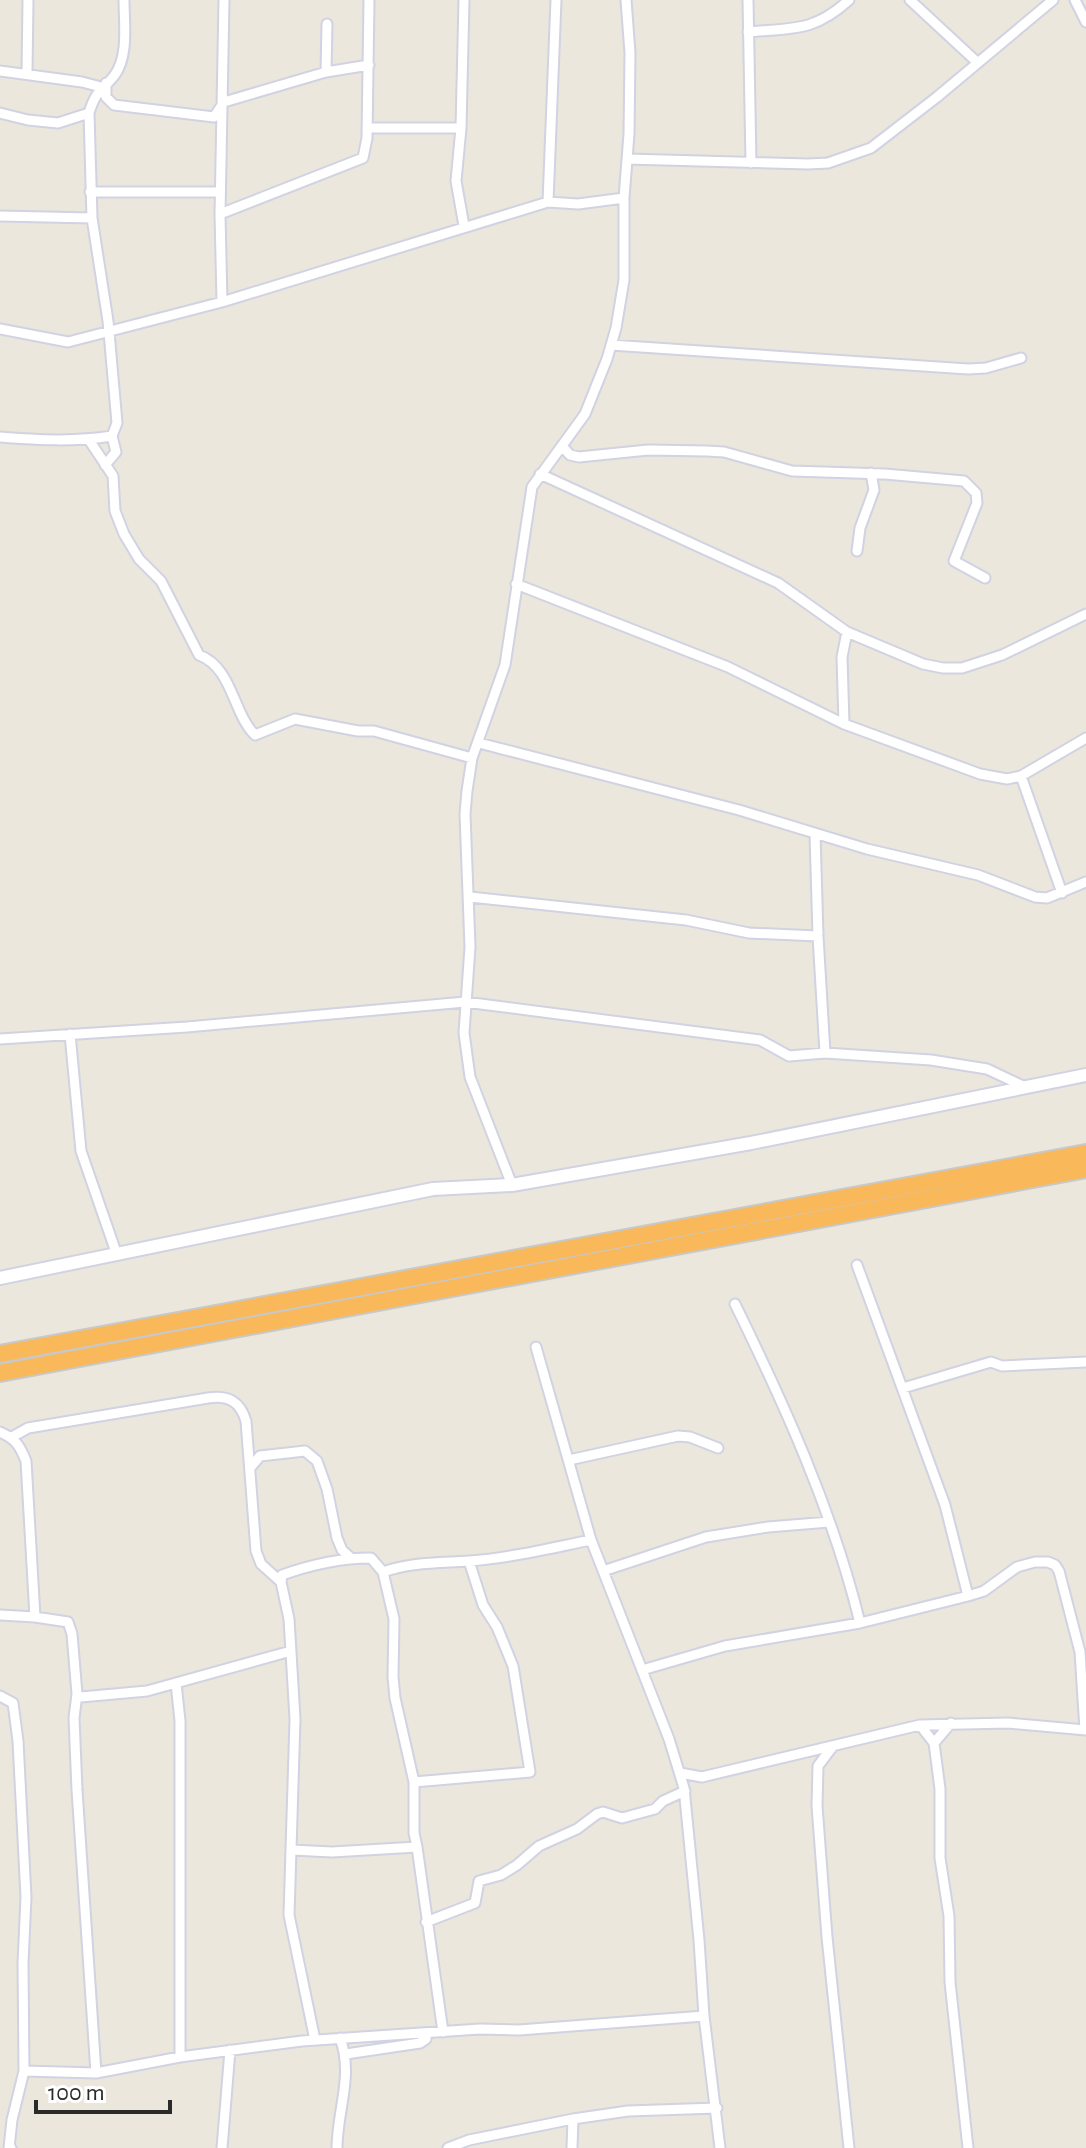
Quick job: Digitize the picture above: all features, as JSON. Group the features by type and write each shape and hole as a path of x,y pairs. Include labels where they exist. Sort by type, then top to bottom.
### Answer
{"highway":[{"path":"0,1354 1086,1153"},
{"path":"0,1373 1086,1169"}],"street":[{"path":"27,74 28,0"},
{"path":"105,465 116,452 112,436 119,415 92,218 89,113 94,98 121,63 124,0"},
{"path":"222,302 220,192 224,0"},
{"path":"220,214 359,161 366,153 369,0"},
{"path":"464,0 461,128 456,181 464,226"},
{"path":"548,202 556,0"},
{"path":"512,1185 470,1077 464,1033 470,947 465,814 472,758 505,665 532,487 585,414 611,345 624,280 630,53 626,0"},
{"path":"748,0 751,163"},
{"path":"748,32 810,26 831,16 849,0"},
{"path":"910,0 978,63"},
{"path":"627,159 828,163 871,148 1053,0"},
{"path":"1075,0 1086,22"},
{"path":"326,72 327,24"},
{"path":"103,85 106,97 114,105 214,117 224,102 326,72 369,65"},
{"path":"0,71 103,85"},
{"path":"0,113 58,123 89,113"},
{"path":"367,128 461,128"},
{"path":"90,192 220,192"},
{"path":"0,329 68,342 222,302 548,202 578,204 624,198"},
{"path":"0,216 92,218"},
{"path":"611,345 968,369 986,368 1021,358"},
{"path":"0,437 55,442 112,436"},
{"path":"89,440 113,476 115,511 124,534 139,559 161,581 199,655 210,659 231,688 245,726 255,735 295,719 358,731 374,731 472,758"},
{"path":"562,446 570,455 579,457 648,450 724,452 792,471 871,473 964,481 972,487 977,503 954,561 985,578"},
{"path":"857,551 860,528 874,490 871,473"},
{"path":"540,474 778,583 847,632 923,664 962,668 1002,655 1086,614"},
{"path":"516,584 728,667 844,724 980,774 1007,779 1021,776 1086,738"},
{"path":"844,724 842,657 847,632"},
{"path":"479,743 739,810 867,849 978,875 1035,897 1047,898 1086,882"},
{"path":"1021,776 1062,893"},
{"path":"815,834 825,1053"},
{"path":"470,897 686,920 749,933 818,936"},
{"path":"0,1039 187,1027 465,1002 760,1040 789,1056 825,1053 931,1060 987,1069 1023,1086"},
{"path":"70,1034 81,1151 117,1255"},
{"path":"0,1278 433,1189 512,1185 751,1143 1086,1075"},
{"path":"857,1265 945,1505 968,1596"},
{"path":"735,1304 769,1373 829,1522 860,1623"},
{"path":"536,1347 591,1540 642,1670 686,1795 704,2016 720,2148"},
{"path":"903,1388 991,1362 1002,1366 1086,1362"},
{"path":"12,1437 28,1428 220,1396 232,1400 242,1408 246,1421 256,1551 261,1564 281,1582"},
{"path":"0,1432 20,1445 26,1461 35,1617"},
{"path":"569,1460 678,1436 690,1437 718,1448"},
{"path":"250,1468 260,1456 305,1451 311,1454 317,1461 327,1489 342,1550 351,1558"},
{"path":"603,1571 706,1537 768,1527 829,1522"},
{"path":"383,1572 591,1540"},
{"path":"315,2040 289,1915 295,1719 289,1619 281,1582 282,1575 351,1558 371,1558 383,1572 394,1619 395,1698 414,1782 414,1833 443,2032"},
{"path":"414,1782 530,1772 513,1666 497,1627 483,1605 469,1561"},
{"path":"426,1922 475,1903 479,1881 501,1875 539,1846 577,1829 597,1814 603,1812 622,1818 655,1809 663,1801 686,1795 692,1784 702,1777 920,1725 1008,1723 1086,1730 1080,1652 1055,1565 1048,1562 1017,1567 984,1591 968,1596 860,1623 725,1646 642,1670"},
{"path":"0,1615 68,1622 72,1634 77,1694 74,1718 76,1775 96,2073"},
{"path":"77,1694 81,1697 147,1691 291,1651"},
{"path":"176,1683 181,1765 180,2057"},
{"path":"0,1696 13,1703 18,1741 26,1897 24,2071 12,2120 11,2148"},
{"path":"934,1743 951,1723"},
{"path":"920,1725 934,1743 940,1789 940,1858 949,1916 950,1982 968,2148"},
{"path":"835,1744 818,1766 817,1806 849,2148"},
{"path":"809,1750 818,1766"},
{"path":"680,1773 702,1777"},
{"path":"292,1850 332,1852 417,1847"},
{"path":"24,2071 96,2073 180,2057 315,2040 519,2030 704,2016"},
{"path":"346,2054 420,2043 426,2039 427,2033"},
{"path":"337,2148 345,2093 346,2054 340,2038"},
{"path":"222,2148 230,2050"},
{"path":"448,2148 469,2140 573,2119 628,2111 717,2108"},
{"path":"572,2148 573,2119"}]}
